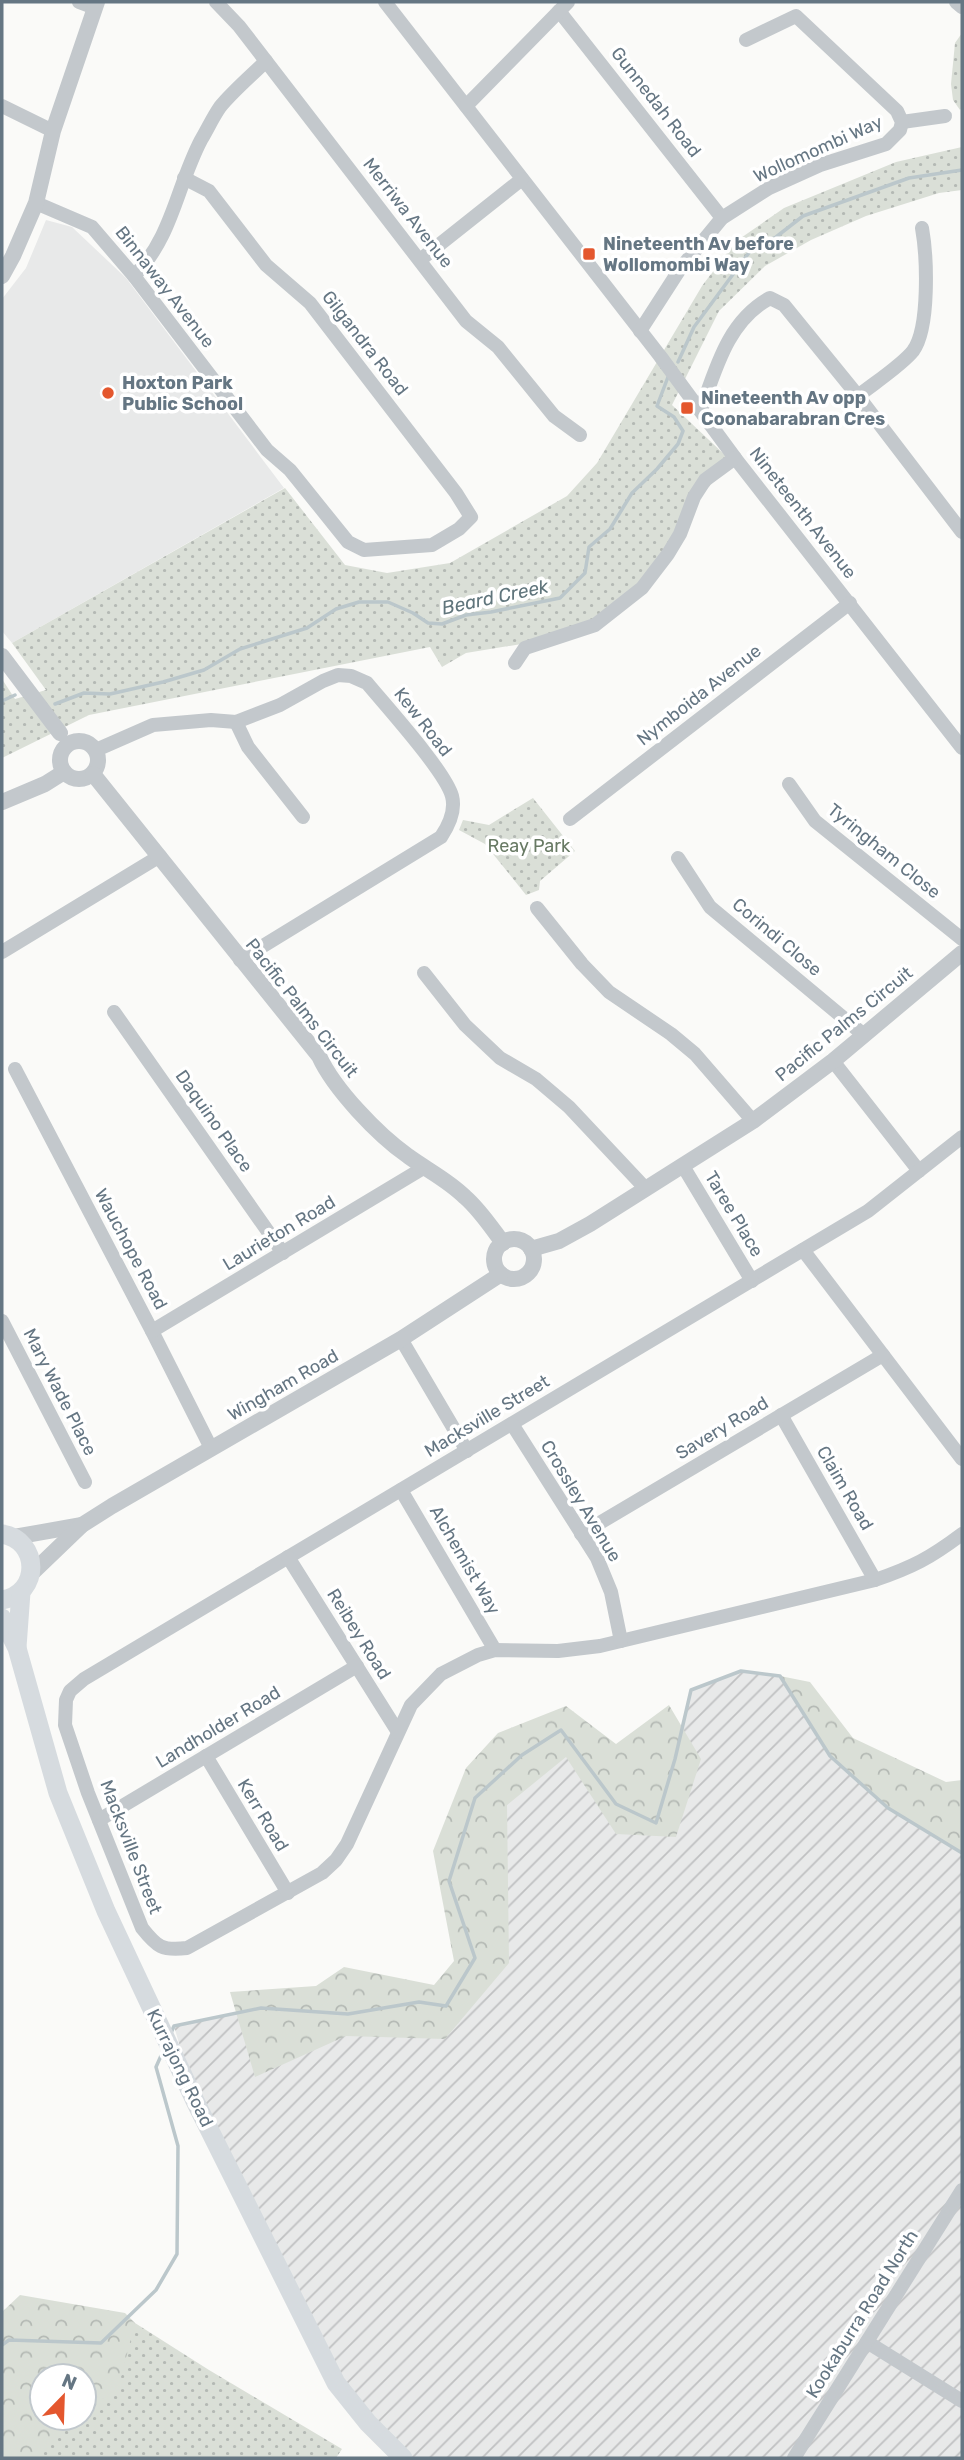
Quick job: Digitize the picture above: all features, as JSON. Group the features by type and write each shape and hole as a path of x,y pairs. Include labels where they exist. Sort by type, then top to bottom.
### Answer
{"main road":[{"path":"6,1534 29,1552 32,1573 21,1592 17,1648"},
{"path":"2,1600 21,1592"},
{"path":"2,1618 17,1648"},
{"name":"Kurrajong Road","path":"17,1648 58,1793 106,1911 196,2103 336,2383 368,2423 403,2458"}],"street":[{"path":"2,276 8,253 36,203 53,131 96,5 79,2"},
{"name":"Merriwa Avenue","path":"216,2 239,26 466,321 498,346 554,416 580,435"},
{"name":"Nineteenth Avenue","path":"384,2 962,748"},
{"path":"956,2 962,7"},
{"path":"466,106 563,6"},
{"name":"Gunnedah Road","path":"563,6 722,218"},
{"name":"Wollomombi Way","path":"640,331 680,269 722,218 769,188 820,164 886,144 900,130 902,122 897,111 796,16 746,40"},
{"path":"134,276 151,258 167,228 200,141 220,108 266,61"},
{"path":"2,106 53,131"},
{"path":"902,122 946,116"},
{"name":"Gilgandra Road","path":"184,178 209,191 266,265 310,303 456,493 471,517"},
{"path":"420,260 522,180"},
{"name":"Binnaway Avenue","path":"36,203 92,227 134,276 267,450 290,470 348,542 363,550 432,545 459,529 471,517"},
{"path":"858,396 912,353 919,340 924,318 926,250 922,228"},
{"path":"701,410 725,344 755,306 770,298 784,305 962,532"},
{"path":"515,663 525,648 595,625 642,588 680,534 694,497 705,480 735,458"},
{"name":"Nymboida Avenue","path":"570,818 850,603"},
{"path":"2,656 64,739 82,741 96,750 98,762 93,774 74,779 64,772 60,761 64,739"},
{"name":"Kew Road","path":"96,750 153,725 211,720 236,722 281,705 323,681 338,675 351,676 367,683 448,786 453,805 447,827 441,836 240,960"},
{"path":"236,722 248,747 303,817"},
{"path":"2,803 45,784 64,772"},
{"name":"Pacific Palms Circuit","path":"93,774 319,1056 338,1087 386,1138 465,1197 503,1243"},
{"name":"Tyringham Close","path":"789,784 815,821 962,939"},
{"path":"2,952 160,856"},
{"name":"Corindi Close","path":"678,858 710,907 864,1035"},
{"path":"537,908 600,983 695,1054 753,1121"},
{"name":"Pacific Palms Circuit","path":"531,1249 559,1241 753,1121 960,960"},
{"path":"424,973 465,1025 500,1058 536,1080 569,1107 646,1189"},
{"name":"Daquino Place","path":"114,1012 283,1253"},
{"path":"833,1061 919,1171"},
{"name":"Wauchope Road","path":"15,1069 211,1448"},
{"name":"Macksville Street","path":"962,1137 868,1210 84,1679 70,1691 66,1700 65,1725 142,1928 155,1945 171,1950 187,1948 322,1873 336,1860 347,1844 411,1706 440,1674 459,1663 495,1650 558,1651 600,1646 875,1580 915,1566 962,1534"},
{"name":"Taree Place","path":"683,1166 752,1281"},
{"name":"Laurieton Road","path":"152,1331 425,1167"},
{"path":"520,1240 531,1249 533,1264 525,1276 516,1279 501,1274 494,1258 498,1247 503,1243 520,1240"},
{"path":"803,1250 962,1459"},
{"name":"Wingham Road","path":"32,1573 82,1525 401,1339 501,1274"},
{"name":"Mary Wade Place","path":"2,1321 85,1482"},
{"path":"401,1339 467,1451"},
{"name":"Savery Road","path":"581,1534 883,1355"},
{"name":"Claim Road","path":"781,1415 875,1580"},
{"name":"Crossley Avenue","path":"512,1424 597,1558 611,1592 621,1641"},
{"name":"Alchemist Way","path":"401,1490 495,1650"},
{"name":"Wingham Road","path":"6,1534 82,1525"},
{"name":"Reibey Road","path":"288,1557 398,1732"},
{"name":"Landholder Road","path":"99,1820 357,1666"},
{"name":"Kerr Road","path":"205,1756 288,1893"},
{"name":"Kookaburra Road North","path":"794,2458 962,2190"},
{"path":"867,2342 962,2401"}],"shaded area":[{"name":"Hoxton Park Public School","path":"46,220 72,227 126,278 284,488 12,643 2,631 2,299 26,268"},
{"path":"741,1671 780,1676 830,1756 888,1808 962,1853 962,2458 409,2458 317,2348 196,2103 174,2026 261,2008 419,2002 475,1958 449,1881 522,1755 675,1759 691,1690"}],"green space":[{"path":"962,33 960,110 953,100 951,84 955,43"},
{"path":"962,147 962,190 939,193 866,216 811,240 765,266 719,311 672,405 727,457 716,479 703,493 674,552 605,618 540,641 466,653 442,667 430,647 89,715 2,758 2,679 15,699 46,690 12,643 285,488 345,565 387,573 450,563 567,496 597,463 702,286 735,242 784,208 896,162"},
{"name":"Reay Park","path":"533,798 575,851 540,881 539,890 526,895 485,844 459,830 463,820 489,825"},
{"path":"780,1676 810,1682 853,1738 946,1782 962,1780 962,1853 888,1808 830,1756"},
{"path":"669,1705 701,1759 676,1837 616,1834 566,1757 507,1805 509,1963 445,2039 346,2036 255,2077 230,1992 316,1986 344,1967 434,1985 454,1961 433,1851 466,1768 498,1733 566,1706 616,1744"},
{"path":"20,2295 125,2313 135,2323 119,2385 98,2403 98,2362 28,2362 28,2432 63,2432 32,2458 2,2458 2,2312"},
{"path":"135,2323 342,2449 336,2458 2,2458 2,2357 63,2348"}],"waterway":[{"name":"Beard Creek","path":"678,362 694,327 751,250 776,237 803,216 909,178 962,170"},
{"name":"Beard Creek","path":"55,704 84,693 110,694 204,670 240,649 307,628 336,609 359,602 388,602 428,623 442,624 466,615 560,598 585,573 589,547 610,529 632,493 678,444 683,431 674,417 657,406 668,377"},
{"name":"Beard Creek","path":"2,701 15,695"},
{"path":"171,2033 174,2026 261,2008 348,2014 419,2002 446,2006 475,1958 449,1881 475,1798 522,1755 561,1730 616,1804 656,1823 691,1690 741,1671 780,1676 830,1756 888,1808 962,1853"},
{"path":"2,2345 9,2340 101,2343 156,2290 177,2254 178,2146 156,2067 164,2049"}],"place":[{"name":"Nineteenth Av before Wollomombi Way","path":"589,254"},
{"name":"Hoxton Park Public School","path":"108,393"},
{"name":"Nineteenth Av opp Coonabarabran Cres","path":"687,408"}]}
